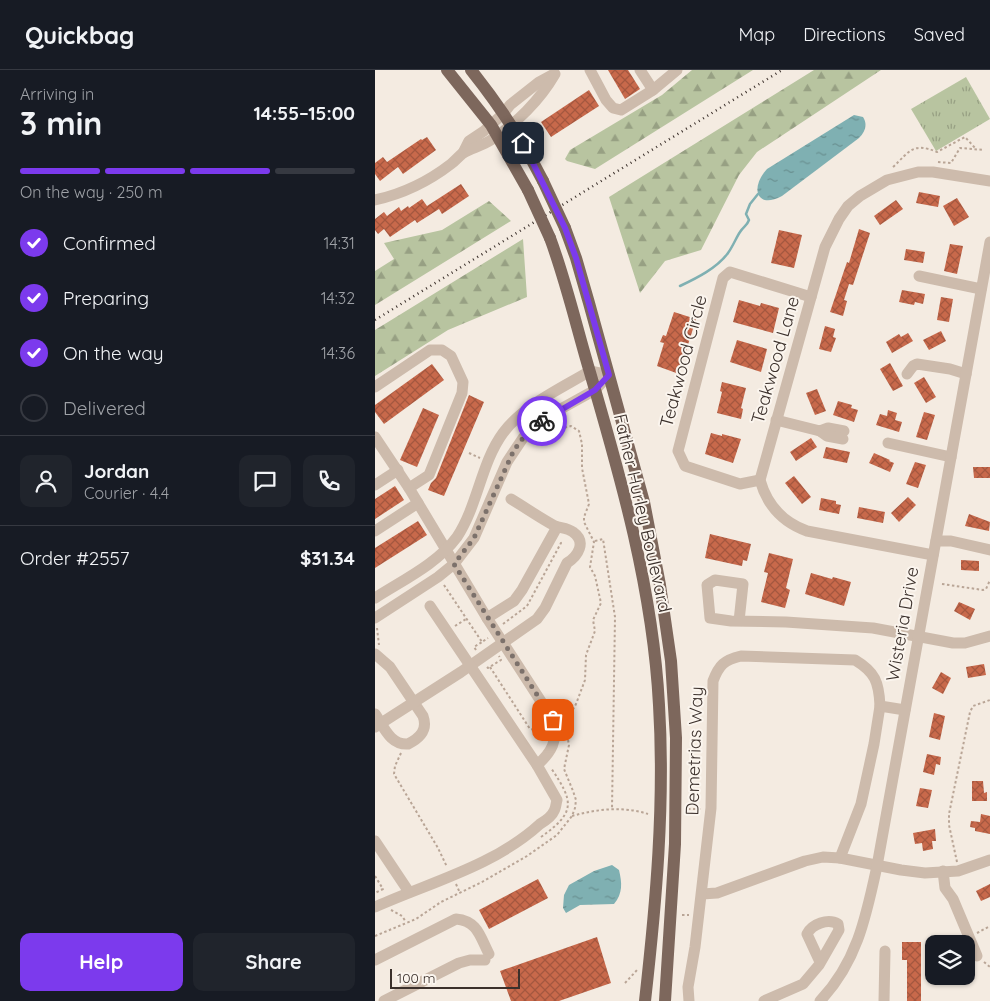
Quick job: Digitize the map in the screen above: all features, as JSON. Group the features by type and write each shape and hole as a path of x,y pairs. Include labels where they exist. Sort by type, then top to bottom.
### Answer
{"main road":[{"name":"Father Hurley Boulevard","path":"447,70 494,130 528,190 550,238 567,286 627,507 651,621 659,705 661,822 645,1001"},
{"name":"Father Hurley Boulevard","path":"471,70 508,119 543,181 565,228 576,258 644,502 660,585 671,661 676,738 675,844 665,1001"}],"street":[{"path":"589,70 613,108 621,110 653,90 677,70"},
{"path":"640,70 653,90"},
{"path":"375,200 404,191 452,164 463,153 469,141 494,130 546,90 557,72"},
{"name":"Teakwood Lane","path":"760,480 825,247 848,206 860,196 887,180 918,172 933,172 990,182"},
{"name":"Wisteria Drive","path":"820,1001 843,971 857,944 866,918 989,249"},
{"name":"Teakwood Circle","path":"760,480 739,484 712,476 685,466 678,451 723,278 730,272 811,297"},
{"path":"919,276 981,289"},
{"path":"375,387 431,350 442,350 451,356 463,382 462,393 429,476 409,488"},
{"path":"907,374 917,364 950,369 966,374"},
{"path":"375,598 435,559 446,550 457,536 490,458 502,434 515,419 532,406 590,371 609,375"},
{"path":"375,618 438,577 454,564 474,538 507,462 523,438 548,416 595,390 609,375"},
{"path":"776,420 820,431 828,428 844,435"},
{"path":"376,439 398,470 487,618 546,708 554,725 554,743 552,750 537,765"},
{"path":"888,443 951,457"},
{"path":"375,485 398,470"},
{"path":"760,480 763,491 776,512 793,526 807,531 933,555"},
{"path":"375,654 390,667 413,702 423,716 425,725 422,733 414,741 404,744 394,741 377,721 413,702 537,620 567,563 579,553 581,546 579,538 574,532 557,526 511,499"},
{"path":"375,532 418,503"},
{"path":"487,618 514,600 522,590 557,526"},
{"path":"935,541 951,541 990,550"},
{"path":"375,906 448,878 514,844 554,812 557,800 537,765 430,606"},
{"path":"739,621 873,628 959,643 990,636"},
{"name":"Demetrias Way","path":"689,1001 688,987 702,894 711,808 713,681 717,669 727,660 741,656 855,660 867,667 875,678 879,691 880,706 874,744 861,804 840,858"},
{"path":"880,706 905,710"},
{"path":"375,841 409,892"},
{"path":"702,894 717,893 805,861 823,857 840,858 925,873 959,871 990,860"},
{"path":"943,871 945,888 953,899 970,935"},
{"path":"375,960 456,919 467,920 475,926 487,957 459,963 385,1001"},
{"path":"975,950 977,956"},
{"path":"884,1001 885,951"},
{"path":"764,1001 803,984 820,962"}],"path":[{"path":"893,167 915,148 925,147 937,152 964,137 967,138 976,150"},
{"path":"951,163 960,148 984,150"},
{"path":"469,453 480,458"},
{"path":"593,542 603,539 615,617 612,809"},
{"path":"942,584 983,590 986,589 990,580"},
{"path":"444,585 482,642"},
{"path":"447,631 466,619"},
{"path":"478,653 474,647 493,635"},
{"path":"490,667 501,660 497,654"},
{"path":"484,663 488,668 490,667 530,729 541,732 545,738"},
{"path":"959,871 949,825 949,814 970,712 973,706 978,703 990,700"},
{"path":"401,753 395,766 394,774 447,866"},
{"path":"571,816 605,809 621,808 648,814"},
{"path":"688,809 711,808"},
{"path":"375,876 383,889 375,893"},
{"path":"454,880 459,893"},
{"path":"390,910 399,914 406,923"},
{"path":"972,935 990,926"},
{"path":"625,983 639,968"}],"green space":[{"path":"692,70 753,70 595,169 565,159 570,150 662,95"},
{"path":"814,70 881,70 757,152 739,175 701,250 665,261 640,293 609,197"},
{"path":"966,77 990,119 936,151 911,109"},
{"path":"489,201 511,221 375,305 375,271 394,259 384,243 442,230"},
{"path":"523,239 527,297 448,330 375,376 375,330"}],"water":[{"path":"854,115 863,117 866,126 859,138 782,196 773,200 761,198 757,189 767,169"},
{"path":"612,865 619,870 621,884 619,896 614,904 580,905 566,913 563,908 564,895 569,885 594,871"}],"building":[{"path":"608,70 628,70 640,89 625,99"},
{"path":"589,90 599,106 551,137 541,122"},
{"path":"427,137 436,150 403,174 398,167 380,181 375,174 375,163 383,157 387,162"},
{"path":"461,184 469,196 442,214 439,209 417,223 415,220 390,237 384,229 378,234 375,230 375,219 384,212 387,216 399,207 401,211 422,199 427,206"},
{"path":"919,192 940,196 938,207 916,203"},
{"path":"957,198 969,217 954,226 943,206"},
{"path":"896,200 903,209 880,225 874,216"},
{"path":"859,229 870,233 853,285 849,284 844,300 847,301 843,316 830,312 847,262 849,263"},
{"path":"779,230 802,235 794,268 771,263"},
{"path":"950,244 963,246 957,274 944,271"},
{"path":"906,249 925,252 923,263 904,260"},
{"path":"902,290 925,294 923,304 915,302 914,305 899,302"},
{"path":"941,297 953,299 949,322 937,320"},
{"path":"739,300 760,306 761,303 779,308 773,333 733,322"},
{"path":"674,312 696,319 679,374 657,366 664,343 660,342 663,335 666,336"},
{"path":"825,326 835,329 833,337 836,338 831,352 819,349"},
{"path":"941,331 946,341 929,350 923,340"},
{"path":"908,333 913,341 892,353 886,342 899,334 901,337"},
{"path":"737,340 767,349 761,372 730,362"},
{"path":"890,363 903,386 893,391 880,369"},
{"path":"432,364 444,380 384,424 375,412 375,405"},
{"path":"924,377 936,397 926,403 914,383"},
{"path":"722,382 746,388 741,408 743,409 741,419 717,413 722,392 720,391"},
{"path":"817,389 826,411 815,415 806,393"},
{"path":"469,395 484,402 444,496 428,490 436,478"},
{"path":"838,401 852,405 851,408 858,410 854,422 833,415"},
{"path":"423,408 439,415 417,467 400,460"},
{"path":"888,410 897,413 895,420 902,422 899,432 876,425 880,414 887,416"},
{"path":"924,412 935,415 927,440 916,437"},
{"path":"711,433 741,439 733,463 705,454"},
{"path":"811,438 817,447 796,461 790,452"},
{"path":"826,447 850,452 847,463 823,458"},
{"path":"874,453 894,463 890,472 869,463"},
{"path":"915,462 926,465 918,488 906,484"},
{"path":"973,467 990,467 990,478 974,478"},
{"path":"794,476 811,497 802,504 785,483"},
{"path":"395,486 404,500 375,519 375,499"},
{"path":"908,497 916,505 899,522 891,513"},
{"path":"821,498 836,501 836,504 841,505 839,514 819,510"},
{"path":"859,507 885,512 883,523 857,518"},
{"path":"969,514 990,522 989,531 965,526"},
{"path":"418,521 427,535 375,568 375,548"},
{"path":"710,534 751,544 747,561 743,560 742,566 705,558"},
{"path":"769,553 793,559 786,588 790,590 785,608 761,602 768,573 764,572"},
{"path":"961,560 979,561 979,571 961,570"},
{"path":"811,573 851,582 844,606 805,594"},
{"path":"959,602 975,609 970,620 954,611"},
{"path":"984,664 986,675 968,678 966,667"},
{"path":"941,672 951,678 943,694 932,688"},
{"path":"934,713 945,716 940,740 929,737"},
{"path":"927,754 941,757 940,765 936,764 934,775 923,772"},
{"path":"972,781 983,781 984,793 987,792 987,801 972,801"},
{"path":"920,788 932,790 928,808 916,806"},
{"path":"981,814 990,816 990,834 975,831 975,828 970,827 971,821 980,822"},
{"path":"935,829 936,841 932,841 933,849 923,851 922,843 915,844 913,833"},
{"path":"538,879 548,898 489,929 479,910"},
{"path":"990,884 990,897 981,901 976,891"},
{"path":"597,937 611,983 559,1001 511,1001 500,971"},
{"path":"902,942 921,942 921,1001 907,1001 907,960 902,960"}],"waterway":[{"path":"680,286 706,272 730,250 748,222 746,214 750,204 758,194"}],"railway":[{"path":"375,320 782,70"}],"way so far":[{"path":"542,421 535,425 514,450 474,538 454,564 553,720"}],"route":[{"path":"523,143 565,228 576,258 609,375 595,390 542,421"}]}
